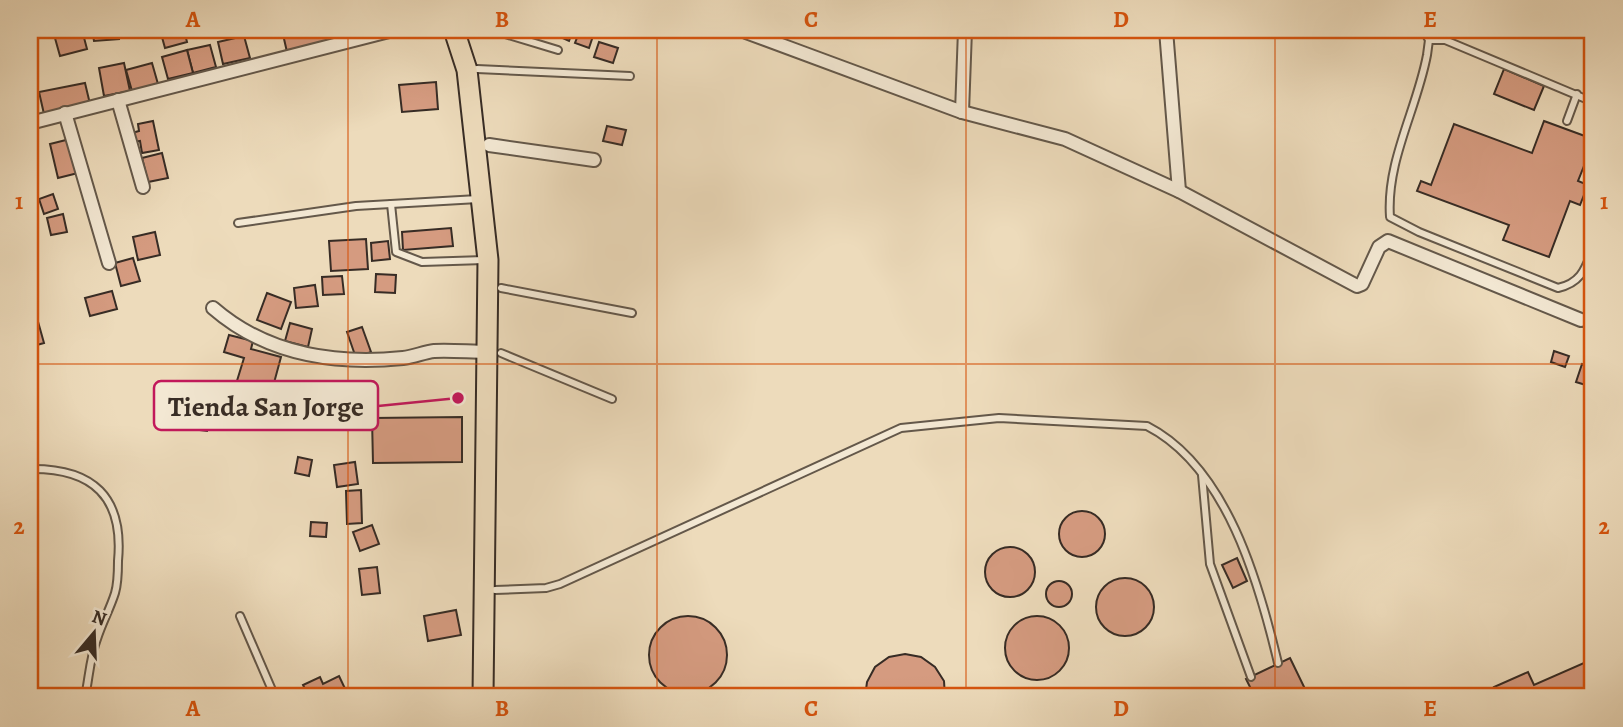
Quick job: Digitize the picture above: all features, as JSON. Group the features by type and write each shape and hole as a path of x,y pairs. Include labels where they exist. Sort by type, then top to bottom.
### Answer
{"main road":[{"path":"463,31 477,69 489,145 501,288 494,352 483,697"},
{"path":"463,31 483,198 494,352 496,697"}],"street":[{"path":"30,123 393,30"},
{"path":"962,112 965,30"},
{"path":"1166,30 1178,191"},
{"path":"747,33 962,112 1065,139 1178,191 1357,286 1362,284 1379,247 1388,241 1581,320"},
{"path":"118,100 144,187"},
{"path":"65,113 108,263"},
{"path":"489,145 594,160"},
{"path":"213,308 253,338 287,351 320,357 354,362 407,358 432,351 494,352"}],"lane":[{"path":"1423,30 1429,40 1424,70 1393,172 1389,199 1390,217 1419,232 1558,288 1573,285 1583,275 1593,249"},
{"path":"463,31 502,33 558,50"},
{"path":"1429,40 1445,40 1593,102"},
{"path":"477,69 630,76"},
{"path":"1567,121 1577,94"},
{"path":"238,223 391,204 483,198"},
{"path":"391,204 397,252 422,262 488,260"},
{"path":"501,288 632,313"},
{"path":"494,352 612,399"},
{"path":"495,590 524,590 560,584 901,428 999,418 1147,426 1168,437 1202,473 1248,554 1278,663"},
{"path":"30,469 55,469 87,481 106,494 116,514 120,538 116,591 96,640 85,697"},
{"path":"1202,473 1210,564 1251,677"},
{"path":"240,616 275,697"}],"building":[{"path":"82,30 87,49 60,56 53,31"},
{"path":"92,30 118,30 119,39 94,41"},
{"path":"160,30 184,30 187,42 165,48"},
{"path":"226,30 243,30 244,36 228,40"},
{"path":"282,30 343,30 345,39 287,52"},
{"path":"545,30 573,30 569,41"},
{"path":"580,30 595,30 589,48 575,43"},
{"path":"244,36 250,58 223,64 218,42"},
{"path":"599,42 618,48 613,63 594,57"},
{"path":"210,45 216,67 193,73 187,50"},
{"path":"187,50 193,73 168,79 162,57"},
{"path":"124,63 130,91 104,96 99,68"},
{"path":"152,63 158,84 132,91 126,70"},
{"path":"1504,69 1544,86 1534,110 1494,94"},
{"path":"436,82 438,109 402,112 399,85"},
{"path":"85,83 90,104 44,114 39,92"},
{"path":"153,121 159,150 142,153 140,141 134,142 132,133 139,131 138,124"},
{"path":"1544,121 1593,139 1593,158 1588,156 1578,181 1588,185 1580,205 1570,201 1549,257 1503,240 1509,225 1417,191 1421,181 1431,185 1454,124 1532,153"},
{"path":"607,126 626,130 622,145 603,141"},
{"path":"70,139 78,173 58,178 50,144"},
{"path":"162,153 168,178 148,182 142,158"},
{"path":"53,194 58,209 44,214 39,199"},
{"path":"63,214 67,232 51,235 47,218"},
{"path":"451,228 453,246 403,250 402,232"},
{"path":"155,232 160,255 138,260 133,237"},
{"path":"366,239 368,269 331,271 329,241"},
{"path":"388,241 390,259 372,261 371,243"},
{"path":"133,258 140,281 121,286 115,263"},
{"path":"376,274 396,275 395,293 375,292"},
{"path":"342,276 344,294 323,295 322,277"},
{"path":"315,285 318,306 296,308 294,288"},
{"path":"112,291 117,309 90,316 85,298"},
{"path":"30,293 44,343 30,347"},
{"path":"267,293 291,302 281,329 257,320"},
{"path":"290,323 312,329 308,347 285,341"},
{"path":"362,327 371,352 356,358 347,332"},
{"path":"1593,328 1593,351 1586,348"},
{"path":"229,335 253,341 251,349 281,357 271,394 236,384 244,358 224,352"},
{"path":"1554,351 1569,356 1565,367 1551,362"},
{"path":"1582,364 1593,368 1589,386 1576,382"},
{"path":"185,405 210,408 207,431 182,428"},
{"path":"462,417 462,462 373,463 372,418"},
{"path":"298,457 312,460 309,476 295,473"},
{"path":"355,462 358,484 337,487 334,465"},
{"path":"361,490 362,523 347,524 346,491"},
{"path":"1082,511 1098,518 1105,534 1098,550 1082,557 1066,550 1059,534 1066,518"},
{"path":"311,522 327,523 326,537 310,536"},
{"path":"372,525 379,544 360,551 353,532"},
{"path":"1000,548 1020,548 1034,562 1034,582 1020,596 1000,596 986,582 986,562"},
{"path":"1237,558 1247,581 1233,588 1222,565"},
{"path":"377,567 380,593 362,595 359,569"},
{"path":"1119,578 1131,578 1146,586 1154,601 1154,613 1146,628 1131,636 1119,636 1104,628 1096,613 1096,601 1104,586"},
{"path":"1059,581 1068,585 1072,594 1068,603 1059,607 1050,603 1046,594 1050,585"},
{"path":"456,610 461,635 428,641 424,616"},
{"path":"688,616 703,619 715,628 724,640 727,655 724,670 715,682 703,691 688,694 673,691 661,682 652,670 649,655 652,640 661,628 673,619"},
{"path":"1037,616 1055,622 1063,630 1069,648 1063,666 1055,674 1037,680 1019,674 1011,666 1005,648 1011,630 1019,622"},
{"path":"905,654 921,657 935,667 944,681 945,697 865,697 867,682 875,667 889,657"},
{"path":"1290,658 1307,693 1297,697 1255,697 1246,679"},
{"path":"1593,659 1593,697 1499,697 1494,687 1528,672 1534,685"},
{"path":"339,676 349,697 309,697 303,685 320,677 323,684"}],"place":[{"name":"Tienda San Jorge","path":"458,398"}]}
